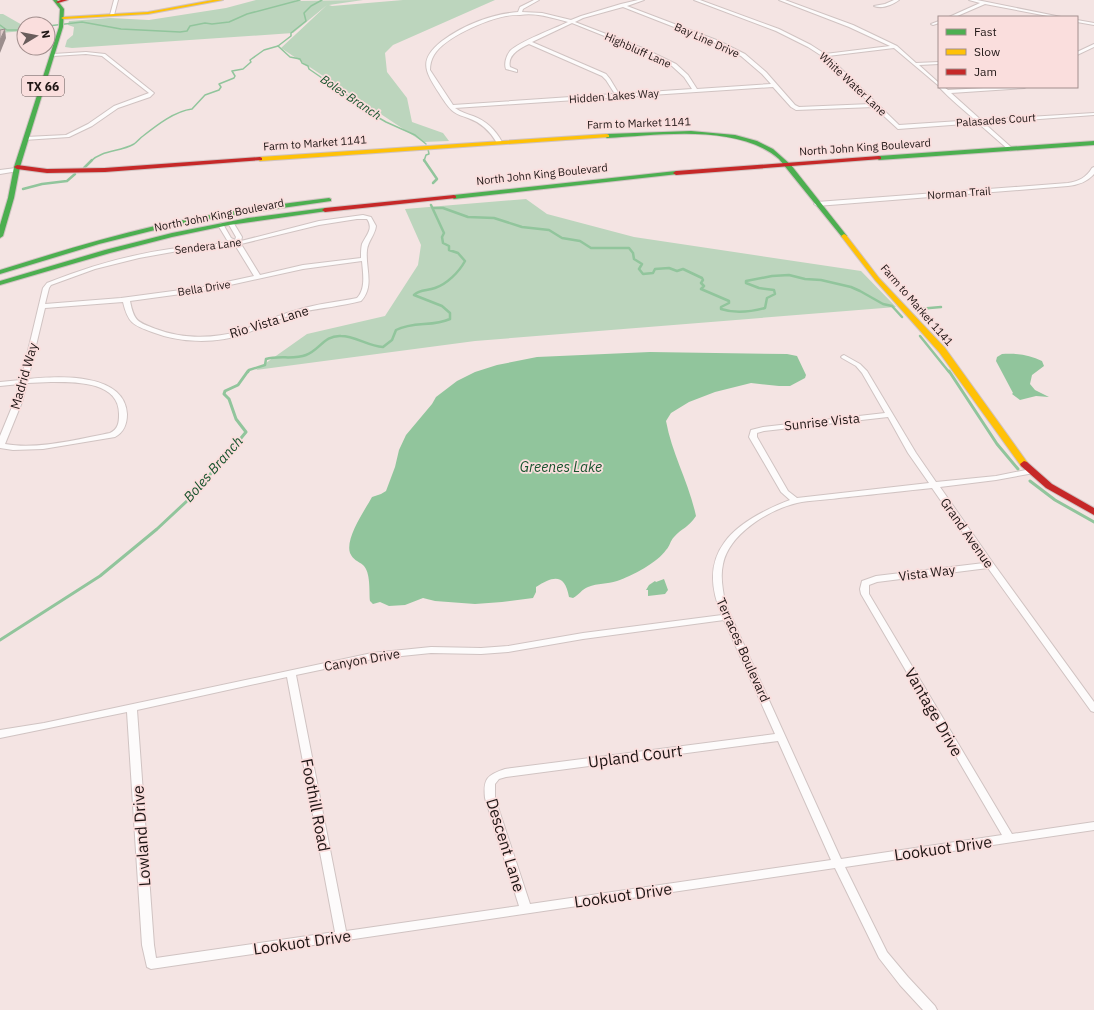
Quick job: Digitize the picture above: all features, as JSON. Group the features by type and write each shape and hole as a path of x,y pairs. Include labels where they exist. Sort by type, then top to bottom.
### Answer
{"main road":[{"path":"60,1 64,13 62,22 112,15 152,12 221,0"},
{"name":"TX 66","path":"56,44 62,22"},
{"name":"TX 66","path":"0,236 11,198 17,168 53,56"},
{"name":"Farm to Market 1141","path":"17,168 47,171 105,170 499,142 655,133 700,132 726,135 749,141 765,147 779,156 787,164 877,279 942,350 1006,442 1031,471 1049,486 1094,512"},
{"name":"North John King Boulevard","path":"520,180 701,162 1094,135"},
{"name":"North John King Boulevard","path":"0,272 96,243 155,229 225,222 490,188 787,164 1094,143"},
{"name":"North John King Boulevard","path":"0,283 110,251 295,204 339,198"}],"street":[{"path":"112,15 116,0"},
{"path":"520,14 521,8 537,0"},
{"path":"515,71 508,68 506,64 508,58 511,53 529,42 572,21 642,0"},
{"name":"White Water Lane","path":"696,0 785,33 824,55 898,127"},
{"path":"780,0 851,26 895,48 916,64 938,84"},
{"path":"876,6 886,5 897,0"},
{"path":"971,0 1050,16"},
{"path":"953,16 984,3"},
{"name":"Bay Line Drive","path":"622,5 731,48 754,63 793,106 798,108 876,105"},
{"name":"Highbluff Lane","path":"452,107 428,72 428,63 431,54 455,35 480,22 494,17 520,14 553,15 572,21 674,65 686,76 696,90"},
{"path":"1078,20 1094,24"},
{"path":"933,24 938,22"},
{"path":"529,42 604,75 618,96"},
{"path":"1078,53 1094,45"},
{"path":"824,55 895,48"},
{"path":"26,139 67,136 90,125 116,107 150,95 152,91 102,55 86,53 56,55"},
{"path":"916,64 938,63"},
{"name":"Hidden Lakes Way","path":"452,107 775,85"},
{"path":"942,88 1010,149"},
{"path":"946,92 1008,88"},
{"path":"452,107 454,110 463,115 489,126 495,133 499,142"},
{"name":"Palasades Court","path":"898,127 1094,114"},
{"path":"0,172 17,168"},
{"name":"Norman Trail","path":"817,204 1069,184 1086,179 1092,174 1094,169"},
{"name":"Sendera Lane","path":"49,284 88,270 143,256 169,251 237,243 312,224 360,217 369,218 372,222 373,229 364,248 364,258"},
{"path":"225,222 229,239 237,243 258,277"},
{"path":"225,222 239,237 237,243"},
{"name":"Bella Drive","path":"42,306 126,299 215,288 303,267 364,258"},
{"name":"Rio Vista Lane","path":"126,299 129,314 136,324 169,336 195,338 219,337 240,333 299,311 359,300 364,291 366,273 364,258"},
{"name":"Madrid Way","path":"24,381 74,379 92,382 109,390 120,400 123,406 122,427 118,433 43,447 13,448 2,446 1,441 18,402 49,284"},
{"name":"Grand Avenue","path":"844,357 858,365 865,372 912,454 1094,709"},
{"path":"0,384 24,381"},
{"name":"Sunrise Vista","path":"795,501 785,492 753,437 754,432 763,429 890,415"},
{"name":"Terraces Boulevard","path":"931,1010 904,981 883,955 838,864 727,617 716,587 716,572 720,556 729,541 742,527 756,517 795,501 996,478 1031,471"},
{"name":"Vista Way","path":"865,584 876,579 990,565"},
{"name":"Vantage Drive","path":"865,584 865,594 1009,838"},
{"name":"Canyon Drive","path":"0,734 380,655 431,650 481,651 508,649 584,636 727,617"},
{"name":"Foothill Road","path":"291,674 341,936"},
{"name":"Lowland Drive","path":"132,707 148,945 151,964"},
{"name":"Upland Court","path":"490,781 496,776 505,773 782,738"},
{"name":"Descent Lane","path":"490,781 488,787 490,798 526,909"},
{"name":"Lookuot Drive","path":"151,964 1094,826"}],"shaded area":[{"path":"256,0 363,0 329,5 332,6 403,0 495,0 393,45 385,53 387,72 407,98 412,122 443,133 449,141 423,142 281,48 327,5 293,33 72,48 65,47 67,40 73,35 74,27 68,25 69,21 110,18 149,20 226,8"},
{"path":"0,14 3,14 16,21 16,32 0,33"},
{"path":"526,199 547,214 634,237 861,271 896,307 475,341 256,370 307,334 385,316 418,265 421,245 405,209"}],"water":[{"name":"Greenes Lake","path":"650,352 787,354 797,356 806,375 805,378 790,386 751,383 715,392 689,402 671,413 666,421 676,457 696,516 674,537 662,555 644,568 623,579 586,588 573,598 569,597 565,584 562,581 553,579 548,580 536,587 536,592 533,598 502,602 475,604 435,601 423,598 405,605 389,606 380,602 373,604 370,601 369,582 366,568 351,555 349,547 350,540 356,524 372,497 386,491 395,467 399,450 406,435 436,397 457,381 475,372 497,365 537,357"},
{"path":"1002,354 1023,355 1042,361 1044,366 1032,375 1030,384 1035,390 1049,397 1036,396 1020,400 1012,394 1013,393 996,361 997,357"},
{"path":"664,579 668,590 665,594 648,596 648,590 646,590 649,585 655,581"}],"building":[{"path":"5,29 0,40 0,30"}],"waterway":[{"path":"56,25 82,22 121,29 180,32 187,31 190,26 205,23 212,24 229,22 247,14 300,0"},
{"path":"278,46 306,21 304,13 311,6 322,0"},
{"path":"0,25 7,30 16,30"},
{"path":"84,168 95,157 129,147 166,119 186,110 192,109 205,95 219,90 221,87 219,84 234,78 235,76 232,71 243,69 251,62 250,60 264,50 278,46"},
{"name":"Boles Branch","path":"278,46 290,57 300,59 302,63 308,66 309,69 354,100 367,111 386,122 415,135 426,144"},
{"name":"Boles Branch","path":"424,160 426,155 429,154 428,149"},
{"name":"Boles Branch","path":"424,160 437,179 433,183"},
{"path":"23,189 42,184 67,181 75,174"},
{"name":"Boles Branch","path":"248,372 249,370 265,365 266,359 276,357 297,357 311,353 326,340 335,336 346,336 372,345 383,347 392,340 396,330 403,327 436,323 450,319 450,313 442,306 414,295 444,284 456,273 465,261 458,253 449,250 449,246 443,243 442,237 444,233 431,205"},
{"path":"433,208 443,208 468,217 494,218 522,227 549,230 562,238 580,241 591,248 629,248 633,253 634,259 642,264 639,269 643,274 653,273 655,269 669,268 677,271 683,269 702,278 703,280 701,283 704,286 701,289 729,301 729,303 721,307 721,309 727,311 743,312 765,308 767,298 775,294 774,290 759,288 746,283 746,281 772,276 789,275 851,287 883,304 892,306 902,317"},
{"path":"918,309 941,307"},
{"path":"920,336 949,372"},
{"name":"Boles Branch","path":"0,640 100,576 157,529 203,486 216,465 227,455 246,432 236,419 229,399 224,394 225,391 238,385 248,371"},
{"path":"949,371 997,444 1018,469"},
{"path":"1030,481 1055,500 1094,522"}],"traffic: fast":[{"path":"0,236 11,198 17,167 61,27 62,9 55,0"},
{"path":"607,136 691,133 714,134 755,142 771,150 785,162 844,236"},
{"path":"879,158 1094,143"},
{"path":"454,197 676,173"},
{"path":"0,272 58,254 155,228 198,219 329,200"},
{"path":"0,283 107,251 172,235 248,220 325,210"}],"traffic: slow":[{"path":"63,18 148,13 221,0"},
{"path":"260,159 607,136"},
{"path":"844,236 877,279 942,350 1024,464"}],"traffic: jam":[{"path":"58,2 66,0"},
{"path":"676,173 879,158"},
{"path":"17,167 47,171 105,170 260,159"},
{"path":"325,210 454,197"},
{"path":"1024,464 1049,486 1094,512"}]}
